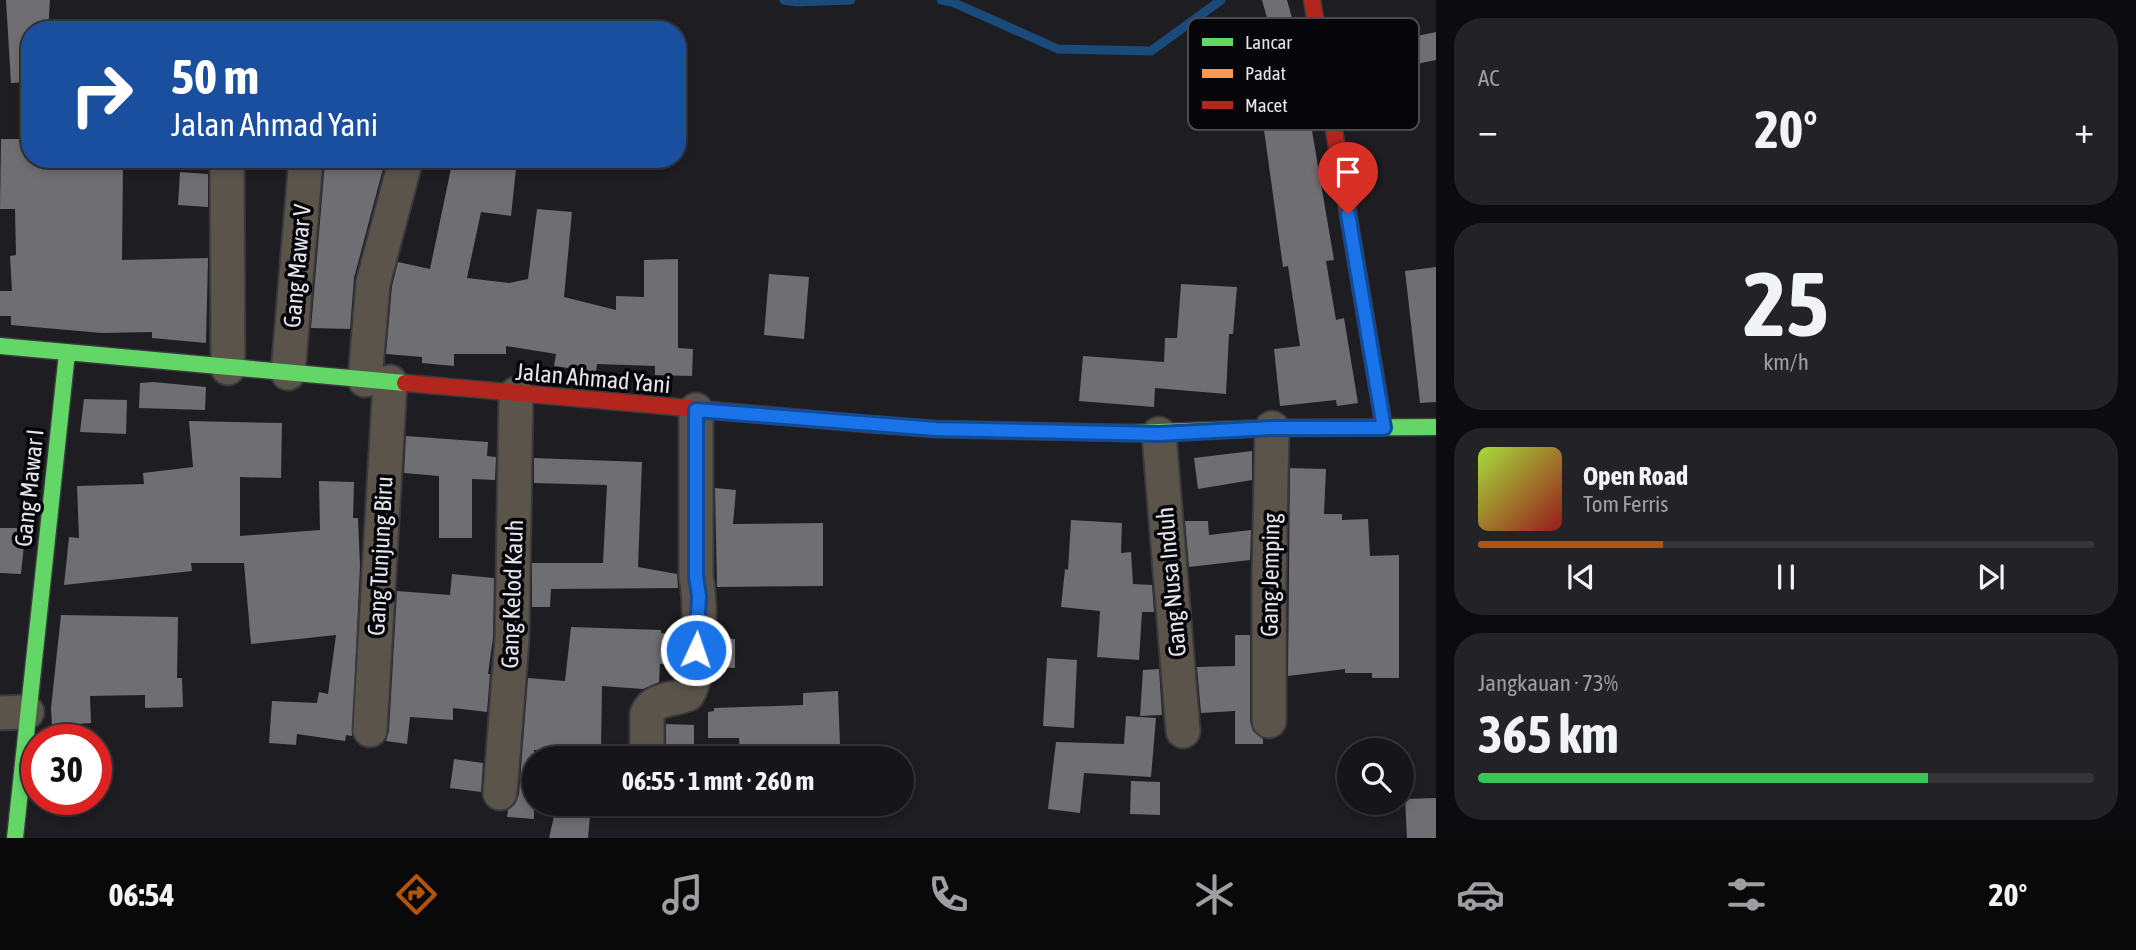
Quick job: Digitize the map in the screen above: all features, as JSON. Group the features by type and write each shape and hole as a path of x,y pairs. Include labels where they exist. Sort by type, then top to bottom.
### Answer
{"main road":[{"path":"1312,0 1315,18"},
{"path":"1334,130 1384,428"},
{"name":"Jalan Ahmad Yani","path":"0,346 696,410 936,429 1159,434 1272,428 1436,427"},
{"name":"Gang Mawar I","path":"15,838 13,713 67,353"}],"street":[{"path":"227,168 228,368"},
{"name":"Gang Mawar V","path":"288,373 305,168"},
{"name":"Gang Tunjung Biru","path":"370,730 378,381 373,283 404,168"},
{"name":"Gang Kelod Kauh","path":"500,793 512,639 516,394"},
{"path":"647,746 647,714 650,707 657,702 688,694 695,677 699,596 696,576 696,410"},
{"name":"Gang Jemping","path":"1269,721 1272,428"},
{"name":"Gang Nusa Induh","path":"1159,434 1183,731"}],"building":[{"path":"6,0 50,0 49,21 21,21 21,82 11,83"},
{"path":"1262,0 1287,0 1292,18 1267,18"},
{"path":"1436,32 1436,60 1419,63 1419,36"},
{"path":"1264,130 1312,130 1334,260 1326,261 1336,320 1344,318 1358,403 1337,406 1336,400 1280,406 1274,349 1300,346 1288,266 1283,267"},
{"path":"1,139 21,139 21,168 123,168 122,260 208,258 206,343 152,338 152,332 102,333 11,325 11,316 0,316 0,291 12,291 10,256 16,255 15,209 0,209"},
{"path":"324,168 383,168 354,278 350,329 311,328"},
{"path":"451,168 516,168 511,216 481,212 467,278 509,283 528,279 537,209 572,212 564,297 616,310 616,296 644,297 644,260 678,259 678,348 693,349 692,376 655,375 655,366 597,364 596,372 554,366 556,354 506,346 506,354 454,354 454,366 422,363 422,357 386,354 392,286 398,262 430,269"},
{"path":"180,172 208,174 208,207 178,205"},
{"path":"1436,267 1436,402 1420,403 1405,271"},
{"path":"769,274 809,277 804,339 764,335"},
{"path":"1181,284 1237,287 1233,334 1229,334 1226,394 1155,388 1154,407 1079,401 1083,356 1164,362 1165,338 1177,338"},
{"path":"140,383 206,387 205,410 139,408"},
{"path":"84,399 127,400 126,434 80,432"},
{"path":"189,421 282,423 281,478 240,477 240,536 320,530 319,481 354,482 353,518 358,518 360,566 352,736 346,735 345,741 297,734 296,745 269,743 272,701 317,703 319,692 328,694 336,635 251,644 244,563 191,563 192,571 64,585 69,537 79,538 77,486 144,484 143,473 193,467"},
{"path":"406,436 488,442 487,456 496,457 495,480 472,479 472,538 439,538 439,476 404,473"},
{"path":"1252,451 1252,480 1198,489 1194,458"},
{"path":"534,458 642,462 638,567 677,574 678,588 551,589 550,607 532,607 532,563 603,563 607,485 534,483"},
{"path":"1290,468 1326,469 1324,514 1342,514 1342,520 1368,519 1370,556 1399,555 1399,678 1372,678 1372,673 1345,673 1345,669 1288,676"},
{"path":"715,488 736,490 733,524 823,523 823,586 717,587"},
{"path":"1071,520 1122,523 1121,553 1131,552 1133,584 1152,585 1154,612 1142,612 1139,660 1097,657 1100,611 1061,607 1065,569 1068,570"},
{"path":"1185,521 1208,521 1209,535 1251,530 1250,560 1189,567"},
{"path":"0,528 24,528 21,574 0,573"},
{"path":"452,574 494,578 493,638 487,712 453,708 453,720 410,717 407,744 386,741 389,731 397,591 450,595"},
{"path":"61,615 178,617 177,678 182,678 183,707 145,708 145,695 90,696 91,723 78,724 52,724 51,708"},
{"path":"571,627 661,630 661,633 680,635 677,664 660,664 659,682 643,689 602,686 601,746 523,746 528,678 565,681"},
{"path":"1235,635 1250,635 1250,721 1253,731 1263,739 1263,744 1235,744 1235,711 1201,713 1197,667 1235,666"},
{"path":"718,638 735,639 735,668 715,667"},
{"path":"1047,658 1077,660 1074,728 1043,726"},
{"path":"1159,669 1162,715 1140,716 1143,670"},
{"path":"838,691 840,746 740,746 739,738 708,738 708,712 714,711 714,708 803,705 803,693"},
{"path":"1126,716 1156,718 1151,777 1084,773 1080,813 1048,809 1056,742 1124,744"},
{"path":"666,724 694,725 694,746 666,746"},
{"path":"522,755 522,816 534,816 534,819 507,817 508,810 515,804 519,794"},
{"path":"454,759 483,763 481,792 450,788"},
{"path":"1131,781 1160,782 1160,815 1130,814"},
{"path":"1436,798 1436,838 1407,838 1406,815 1414,815 1414,799"},
{"path":"554,816 590,816 588,838 549,838"}],"waterway":[{"path":"784,0 851,0"},
{"path":"941,0 952,2 1058,49 1151,51 1188,24"},
{"path":"1196,18 1221,0"}],"traffic: fast":[{"path":"0,346 405,383"},
{"path":"15,838 67,353"},
{"path":"1131,433 1272,428 1436,427"}],"traffic: slow":[{"path":"868,424 936,429 1131,433"}],"traffic: jam":[{"path":"1312,0 1315,18"},
{"path":"1334,130 1384,427"},
{"path":"405,383 868,424"}],"route":[{"path":"696,650 699,596 696,576 696,410 936,429 1159,434 1272,428 1384,428 1348,214"}]}
